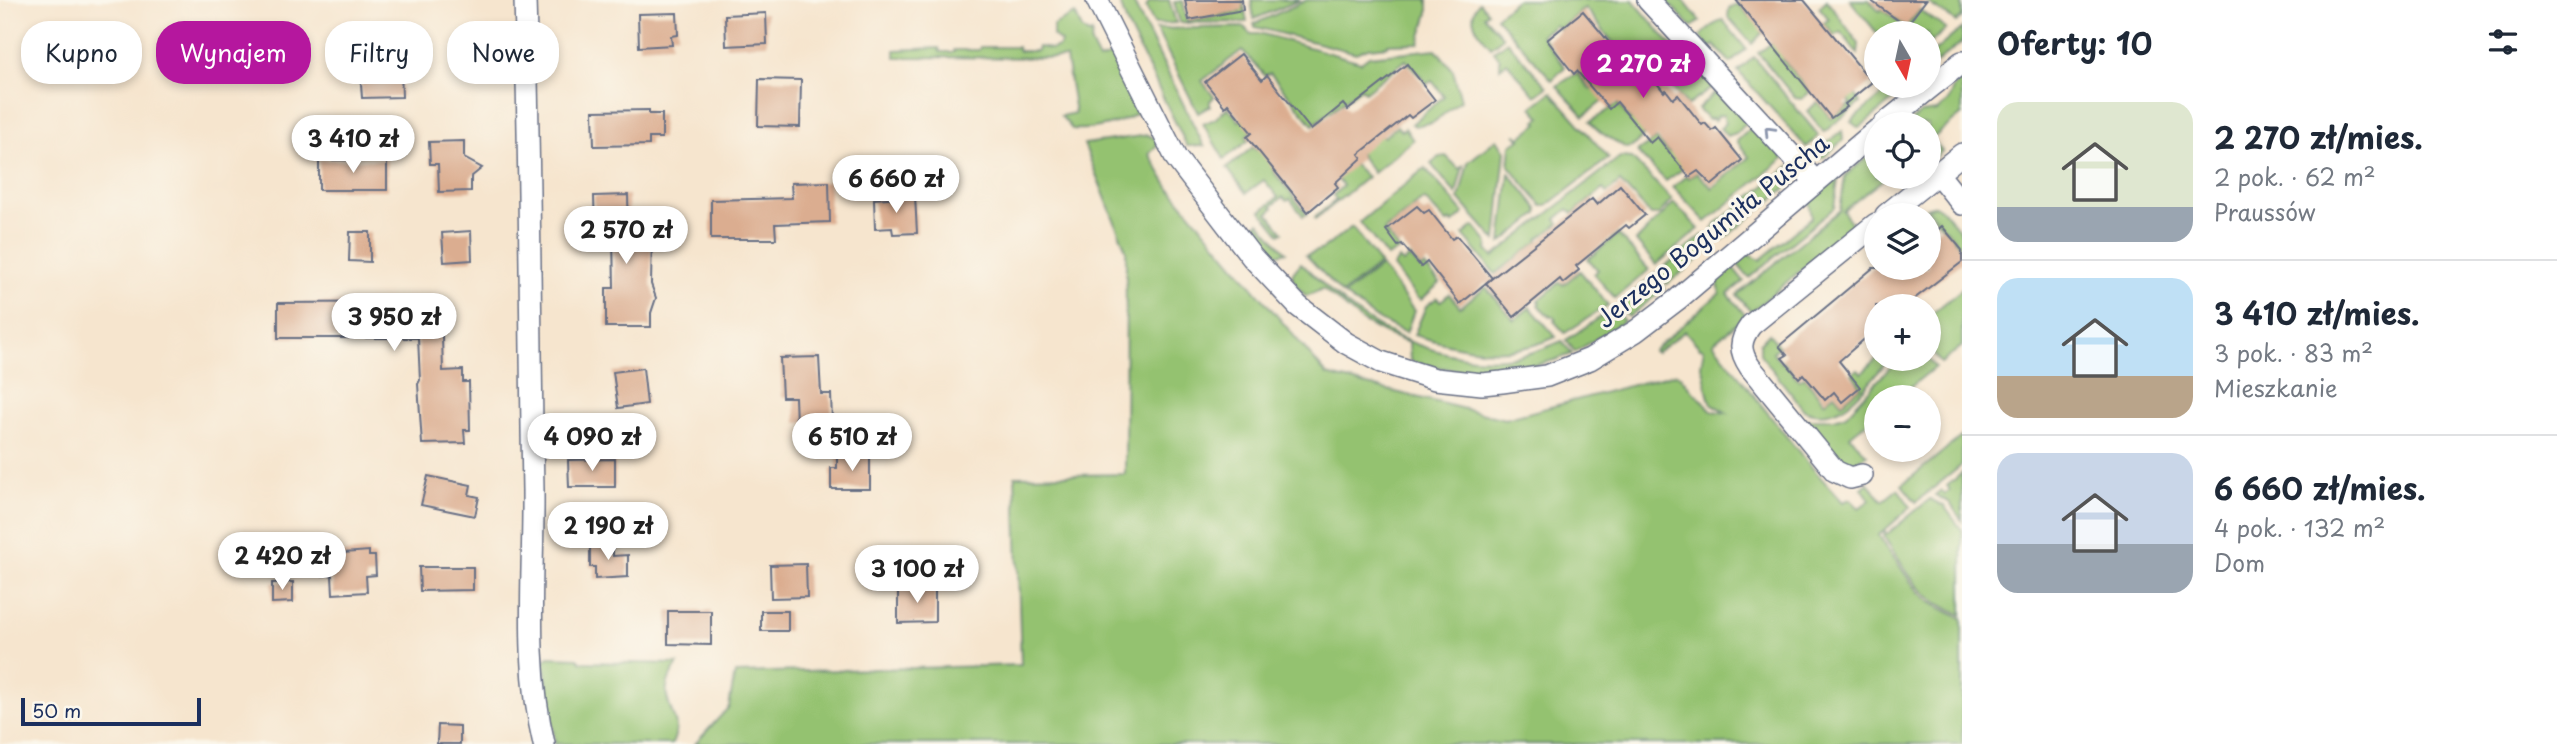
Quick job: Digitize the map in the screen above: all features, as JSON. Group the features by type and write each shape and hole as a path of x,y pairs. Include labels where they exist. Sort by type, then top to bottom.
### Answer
{"street":[{"path":"525,0 533,669 544,744"},
{"name":"Jerzego Bogumiła Puscha","path":"1097,0 1176,158 1252,257 1298,306 1346,343 1381,362 1420,376 1459,382 1502,383 1547,376 1590,359 1651,320 1864,141"},
{"path":"1648,0 1815,181"},
{"path":"1899,112 1962,62"},
{"path":"1941,172 1962,154"},
{"path":"1941,178 1962,204"},
{"path":"1901,203 1919,189"},
{"path":"1861,475 1850,478 1835,471 1750,368 1742,353 1741,341 1751,325 1864,234"}],"green space":[{"path":"1119,0 1133,2 1204,146 1187,146 1127,24"},
{"path":"1169,0 1176,23 1154,24 1146,8 1149,2"},
{"path":"1238,0 1243,0 1247,22 1180,23 1174,2 1183,1 1187,21 1240,12"},
{"path":"1251,0 1300,0 1254,19"},
{"path":"1307,0 1428,0 1428,13 1419,43 1388,44 1356,53 1255,27 1254,24"},
{"path":"1516,0 1633,0 1676,51 1649,70 1634,52 1631,54 1623,45 1618,49 1585,8 1559,29 1555,25 1541,35 1565,67 1552,80 1496,17"},
{"path":"1665,0 1683,0 1700,21 1692,27"},
{"path":"1827,0 1859,44 1858,54 1841,32 1835,36 1827,26 1783,60 1810,92 1802,99 1795,98 1758,53 1779,38 1790,50 1829,19 1819,7"},
{"path":"1850,0 1869,0 1880,11 1882,9 1898,21 1867,21"},
{"path":"1924,0 1962,0 1962,17 1956,22"},
{"path":"1479,2 1488,12 1484,16 1503,37 1491,47 1473,20"},
{"path":"1738,4 1766,29 1752,44 1728,17 1729,9"},
{"path":"1920,10 1935,21 1911,21"},
{"path":"1075,14 1082,29 1088,34 1092,33 1091,44 1099,60 1116,54 1139,104 1139,111 1126,119 1088,129 1072,129 1061,116 1075,113 1066,58 895,57 895,50 939,48 940,52 954,52 979,50 980,47 1017,47 1019,51 1037,51 1038,47 1051,49 1059,47 1061,42 1053,36 1053,25"},
{"path":"1723,20 1746,49 1731,63 1714,45 1711,48 1700,36"},
{"path":"1244,27 1251,34 1263,34 1361,62 1369,56 1436,49 1453,70 1461,100 1434,122 1415,126 1412,124 1444,96 1432,81 1427,84 1406,60 1365,92 1361,88 1313,125 1270,73 1265,76 1242,50 1202,81 1214,97 1210,106 1198,113 1156,29"},
{"path":"1962,28 1962,42 1941,59 1941,46"},
{"path":"1507,41 1547,87 1535,96 1507,62 1500,68 1500,59 1494,51"},
{"path":"1685,52 1716,85 1688,105 1660,74"},
{"path":"1754,57 1819,136 1808,146 1806,147 1738,71"},
{"path":"1577,73 1590,89 1595,86 1605,99 1584,116 1557,86"},
{"path":"1962,79 1962,114 1941,132 1941,112 1929,112 1937,111 1948,102 1953,88"},
{"path":"1851,85 1860,103 1824,132 1807,111 1818,102 1831,119 1851,104 1839,87"},
{"path":"1720,88 1749,121 1736,133 1727,136 1720,128 1726,123 1723,115 1717,116 1714,121 1712,118 1708,120 1698,109"},
{"path":"1551,92 1609,158 1547,206 1542,206 1509,166 1511,145 1520,139 1515,135 1521,137 1538,123 1536,121 1541,117 1532,107"},
{"path":"1879,98 1892,98 1879,112 1864,112 1864,124 1859,128 1851,122"},
{"path":"1618,104 1630,120 1634,118 1646,133 1632,147 1626,148 1602,134 1590,122"},
{"path":"1228,107 1239,121 1245,118 1254,130 1246,136 1248,141 1224,159 1203,124 1215,119"},
{"path":"1754,125 1784,158 1706,222 1673,187 1686,176 1689,178 1697,173 1712,188 1749,157 1737,141"},
{"path":"1397,126 1402,131 1405,128 1413,140 1373,173 1357,150 1379,133 1384,137"},
{"path":"1842,131 1843,140 1824,157 1818,158 1813,153"},
{"path":"1148,135 1158,140 1159,143 1149,154 1170,189 1327,375 1505,419 1677,373 1712,411 1727,413 1712,404 1701,365 1704,349 1685,331 1656,353 1653,351 1720,293 1717,278 1730,264 1744,281 1728,294 1746,316 1713,343 1843,502 1850,499 1859,508 1870,500 1862,488 1868,483 1883,501 1898,489 1911,507 1879,535 1911,583 1924,597 1939,608 1962,618 1962,744 695,744 729,707 735,673 1021,665 1015,476 1125,474 1126,250 1084,144"},
{"path":"1497,139 1505,151 1496,241 1459,199 1468,162"},
{"path":"1656,139 1669,153 1674,150 1687,166 1666,181 1637,152"},
{"path":"1262,145 1278,167 1273,171 1307,214 1303,216 1290,199 1287,201 1283,197 1268,213 1283,232 1280,234 1261,211 1278,197 1264,180 1246,193 1227,168 1253,147 1256,150"},
{"path":"1446,156 1459,169 1463,166 1456,194 1431,164"},
{"path":"1620,157 1632,158 1672,200 1658,215 1651,215 1620,182 1607,193 1603,189 1573,213 1568,209 1556,219 1559,223 1538,239 1539,241 1495,274 1463,235 1474,226 1488,243 1487,250 1493,257"},
{"path":"1347,158 1367,177 1314,218 1336,200 1333,195 1343,186 1330,171"},
{"path":"1864,160 1864,189 1871,189 1843,211 1854,226 1751,312 1737,295 1840,210 1845,176"},
{"path":"1790,166 1791,184 1721,241 1712,231 1717,223"},
{"path":"1425,168 1464,213 1453,223 1450,220 1447,223 1424,199 1384,230 1399,250 1387,257 1360,222"},
{"path":"1509,173 1538,209 1538,214 1501,243"},
{"path":"1839,173 1834,208 1749,278 1734,260 1747,254 1760,260 1812,217 1809,201"},
{"path":"1674,203 1699,229 1656,265 1636,241"},
{"path":"1941,209 1962,233 1962,253 1959,249 1961,247 1941,225"},
{"path":"1259,222 1286,252 1267,253 1253,242 1249,229"},
{"path":"1352,227 1380,264 1342,294 1306,255 1323,249"},
{"path":"1618,234 1649,270 1615,298 1594,274 1598,270 1588,259"},
{"path":"1703,235 1707,235 1715,246 1667,284 1659,271"},
{"path":"1410,257 1421,269 1425,266 1440,283 1421,300 1393,267 1399,259 1403,263"},
{"path":"1301,263 1357,313 1415,344 1469,358 1487,359 1520,356 1562,341 1572,354 1532,366 1491,371 1450,369 1410,361 1409,343 1363,322 1323,289 1306,296 1294,283 1292,274"},
{"path":"1381,266 1414,311 1406,333 1375,318 1344,295"},
{"path":"1580,271 1608,305 1565,333 1554,321 1556,319 1550,317 1538,305 1538,301 1560,282 1563,285"},
{"path":"1656,273 1664,289 1629,317 1618,305"},
{"path":"1486,287 1514,320 1530,307 1556,337 1520,348 1485,350 1450,345 1414,335 1426,306 1437,298 1441,301 1449,294 1460,307"},
{"path":"1962,289 1962,346 1941,363 1941,306"},
{"path":"1614,308 1624,321 1575,352 1566,340"},
{"path":"1769,333 1779,347 1773,352 1781,363 1783,362 1799,380 1804,377 1824,402 1834,394 1842,403 1861,387 1852,373 1858,369 1862,373 1879,371 1867,385 1864,385 1863,390 1842,408 1818,414 1804,410 1760,354 1760,343"},
{"path":"1887,371 1930,371 1913,385 1874,385"},
{"path":"1864,396 1864,425 1850,436 1864,452 1864,457 1852,463 1836,457 1805,419 1834,419 1846,415"},
{"path":"1962,436 1962,465 1916,502 1902,485 1930,462 1941,462 1941,453"},
{"path":"1962,473 1962,521 1949,502 1935,495 1941,490 1945,494 1950,490 1947,486"},
{"path":"1930,499 1944,506 1962,530 1962,615 1935,601 1916,584 1884,537 1885,532 1887,534"},
{"path":"549,657 578,658 582,662 678,664 667,689 676,733 672,744 555,744 544,661"}],"building":[{"path":"1185,0 1242,0 1243,10 1189,20"},
{"path":"1736,0 1804,0 1864,72 1864,89 1845,104 1847,107 1831,118"},
{"path":"1870,0 1926,0 1910,21 1899,21"},
{"path":"1583,11 1623,59 1627,56 1634,65 1639,61 1664,92 1666,90 1673,99 1678,95 1702,125 1705,123 1712,131 1716,128 1742,160 1712,185 1698,171 1689,177 1657,137 1650,143 1617,102 1609,109 1577,71 1574,74 1547,40"},
{"path":"677,13 678,35 671,36 672,45 639,47 638,14"},
{"path":"766,13 767,44 726,46 725,15"},
{"path":"1241,54 1262,80 1267,75 1311,130 1343,104 1348,110 1407,64 1435,100 1411,118 1408,115 1359,154 1362,158 1335,183 1338,187 1308,212 1247,137 1252,133 1228,104 1225,107 1205,82"},
{"path":"759,79 801,80 800,127 758,126"},
{"path":"361,84 402,84 402,97 362,98"},
{"path":"649,110 649,114 662,114 662,138 649,138 649,145 594,146 593,111"},
{"path":"464,141 464,158 482,168 471,177 471,191 439,192 438,164 430,164 429,142"},
{"path":"319,160 387,160 387,190 319,190"},
{"path":"829,182 830,222 775,224 776,239 711,239 711,200 792,198 791,183"},
{"path":"1620,185 1645,215 1629,228 1626,225 1576,266 1579,270 1563,283 1560,279 1514,317 1486,283 1592,199 1597,205"},
{"path":"628,195 629,235 652,235 651,284 656,298 651,313 651,327 606,327 606,288 614,288 613,238 610,229 595,230 594,196"},
{"path":"915,196 917,233 893,234 892,228 875,229 874,199"},
{"path":"1417,206 1424,213 1429,210 1452,239 1457,236 1492,278 1460,304 1427,262 1421,267 1402,244 1398,246 1386,230"},
{"path":"1941,227 1962,250 1962,262 1941,278"},
{"path":"471,231 472,260 444,262 442,233"},
{"path":"350,232 370,232 370,262 349,261"},
{"path":"1864,275 1864,280 1939,280 1921,294 1864,294 1864,339 1839,361 1860,387 1842,402 1834,392 1825,400 1803,374 1799,378 1782,358 1787,355 1779,346"},
{"path":"441,302 443,371 463,370 463,382 469,382 470,430 464,430 465,443 422,444 418,338 278,338 278,303"},
{"path":"819,357 821,394 831,394 832,421 796,423 795,397 782,397 780,358"},
{"path":"643,368 647,404 618,408 613,372"},
{"path":"837,455 870,455 870,489 831,489 831,468 837,468"},
{"path":"615,459 615,487 569,487 568,460"},
{"path":"428,476 471,485 469,495 479,497 475,516 421,505"},
{"path":"613,543 613,556 628,555 628,577 595,579 595,567 590,567 590,544"},
{"path":"369,551 369,556 375,556 376,575 366,576 367,592 333,594 332,575 317,576 317,555"},
{"path":"806,564 807,597 771,598 770,565"},
{"path":"419,567 473,567 473,590 420,591"},
{"path":"293,582 293,602 272,603 272,583"},
{"path":"913,584 935,585 935,622 898,623 898,591 913,590"},
{"path":"668,611 711,611 711,645 668,644"},
{"path":"761,611 788,611 788,631 761,631"},
{"path":"438,725 460,726 460,744 437,744"}]}
